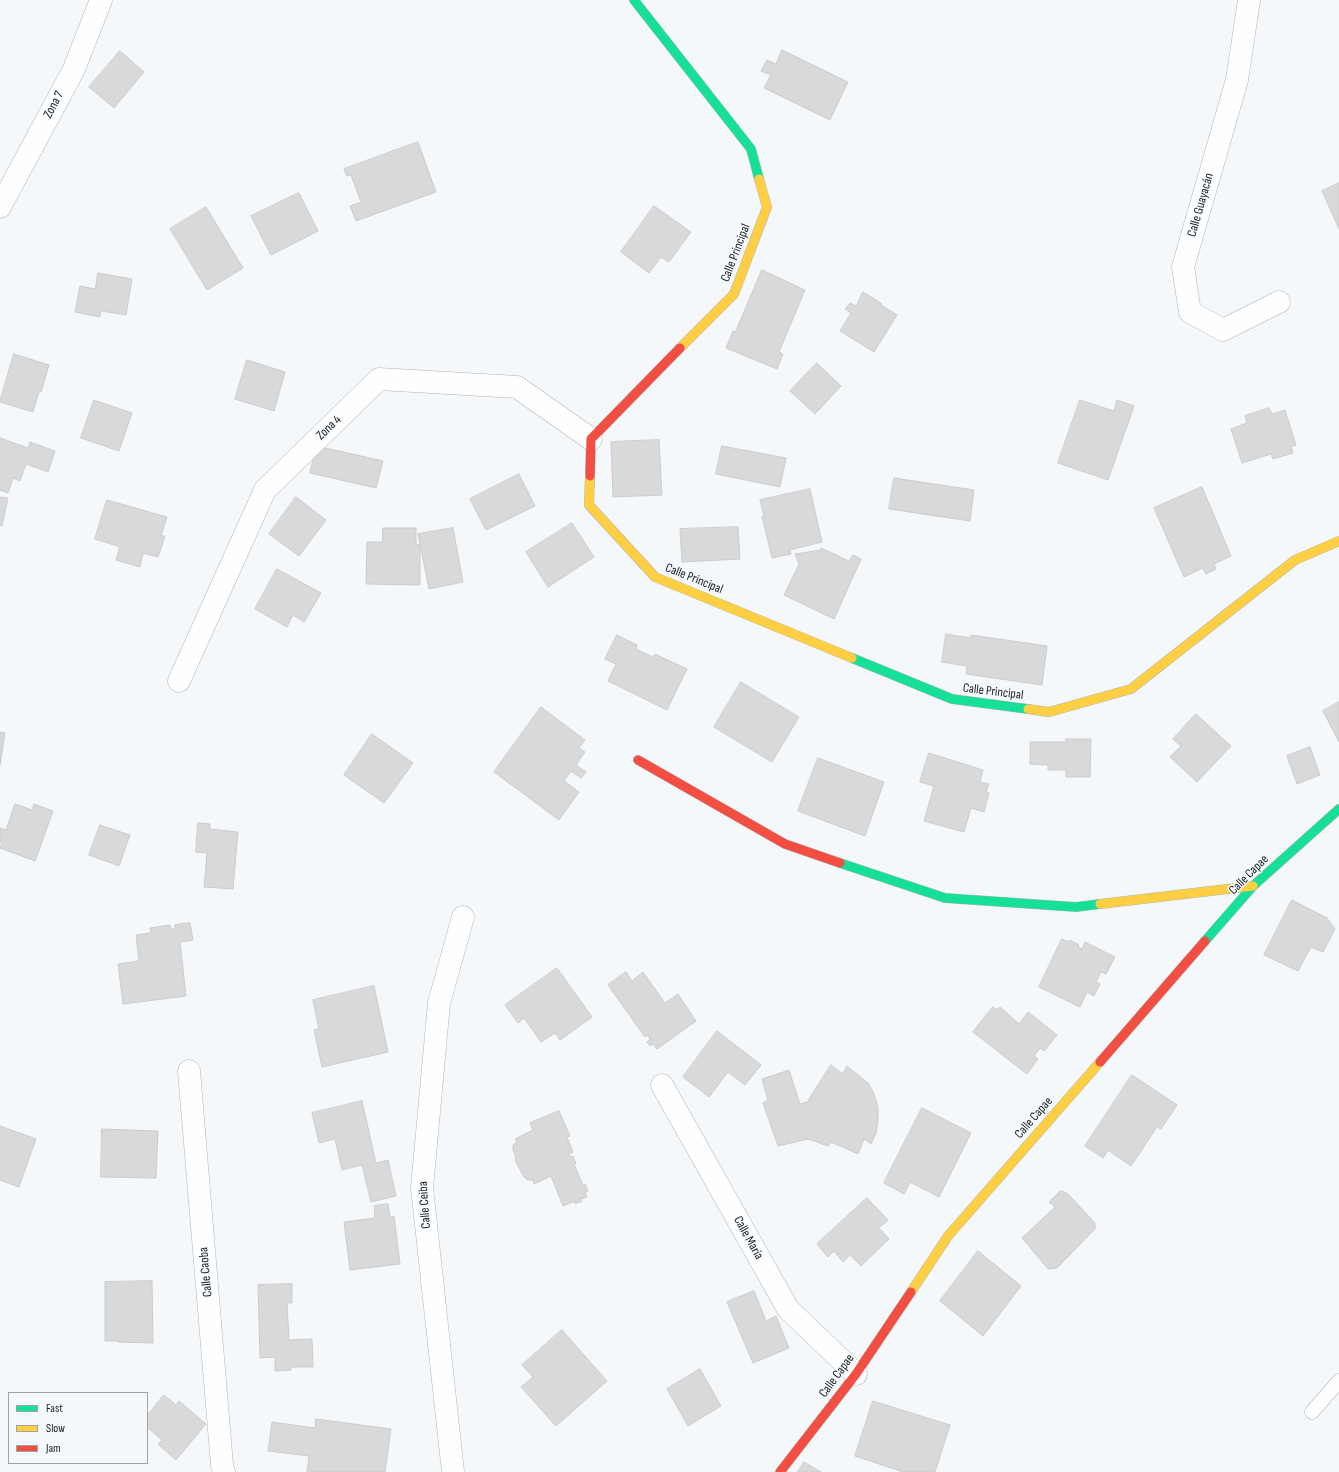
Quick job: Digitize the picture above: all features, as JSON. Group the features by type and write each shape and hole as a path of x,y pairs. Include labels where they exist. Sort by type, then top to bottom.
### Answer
{"street":[{"name":"Zona 7","path":"0,207 74,69 100,0"},
{"name":"Calle Principal","path":"634,0 751,149 767,207 734,294 591,439 589,505 656,577 952,699 1048,712 1131,689 1295,560 1339,541"},
{"name":"Calle Guayacán","path":"1249,0 1237,80 1183,267 1190,312 1223,330 1279,302"},
{"name":"Zona 4","path":"179,681 265,490 379,379 517,387 591,439"},
{"path":"638,760 785,844 945,898 1076,907 1253,886"},
{"name":"Calle Capae","path":"780,1472 856,1374 948,1236 1253,886 1339,809"},
{"name":"Calle Ceiba","path":"453,1472 422,1188 439,1003 463,917"},
{"name":"Calle Caoba","path":"189,1071 222,1465 224,1472"},
{"name":"Calle María","path":"662,1085 788,1309 856,1374"}],"lane":[{"path":"1312,1412 1339,1381"}],"building":[{"path":"782,50 848,82 830,120 764,88 771,75 761,71 767,60 776,64"},
{"path":"120,51 144,72 114,108 89,87"},
{"path":"418,142 436,192 356,221 350,206 361,202 351,175 347,176 344,169"},
{"path":"1339,183 1339,229 1322,191"},
{"path":"299,193 318,231 271,255 251,216"},
{"path":"654,206 691,232 669,262 661,257 649,273 621,252"},
{"path":"206,207 243,268 207,290 170,229"},
{"path":"762,270 805,290 779,352 783,354 777,369 726,348 733,331 735,332"},
{"path":"98,273 132,279 126,315 101,311 100,317 75,312 80,286 95,289"},
{"path":"863,292 897,315 874,352 840,331 851,313 845,309 850,303 856,306"},
{"path":"14,354 49,365 33,412 0,402"},
{"path":"247,360 285,372 274,411 235,399"},
{"path":"817,363 841,386 815,414 790,391"},
{"path":"94,400 132,413 119,451 81,438"},
{"path":"1080,400 1114,411 1117,400 1134,406 1108,480 1058,463"},
{"path":"1269,408 1272,414 1285,410 1296,445 1291,447 1293,453 1273,459 1271,454 1242,463 1231,429 1247,423 1245,416"},
{"path":"0,438 28,448 30,442 55,451 48,472 26,464 20,481 13,478 8,493 0,490"},
{"path":"659,440 662,495 613,497 611,442"},
{"path":"317,446 383,461 376,488 310,473"},
{"path":"722,446 786,458 780,487 716,474"},
{"path":"519,474 535,506 486,530 470,499"},
{"path":"894,478 974,490 970,521 889,509"},
{"path":"1202,487 1231,556 1214,564 1216,569 1206,574 1203,568 1184,577 1154,508"},
{"path":"810,489 822,542 790,550 791,554 772,558 762,516 764,516 760,500"},
{"path":"0,497 8,498 2,526 0,525"},
{"path":"296,497 326,520 299,556 269,534"},
{"path":"107,500 167,517 161,536 165,536 158,557 143,553 140,567 116,560 120,547 95,539"},
{"path":"572,523 594,557 548,587 526,552"},
{"path":"738,527 740,559 682,562 680,529"},
{"path":"383,528 416,528 416,544 420,545 420,585 366,584 367,542 382,542"},
{"path":"453,528 463,582 429,589 418,534"},
{"path":"821,548 849,561 853,555 861,559 834,619 784,595 799,564 795,554 821,550"},
{"path":"277,569 321,593 304,622 293,615 287,627 255,609"},
{"path":"946,634 971,638 971,635 1047,646 1042,685 966,674 967,666 942,662"},
{"path":"617,635 637,645 636,649 653,657 655,654 687,669 667,710 608,681 616,664 605,659"},
{"path":"741,682 799,717 772,762 714,727"},
{"path":"1339,702 1339,742 1323,711"},
{"path":"541,707 585,740 579,748 585,752 576,765 586,772 581,778 571,771 564,781 579,792 559,820 494,772"},
{"path":"1196,714 1231,746 1197,782 1170,757 1181,746 1173,739"},
{"path":"0,732 5,733 0,765"},
{"path":"372,734 413,763 384,803 344,775"},
{"path":"1066,739 1091,739 1090,777 1066,777 1066,770 1048,770 1048,765 1030,764 1030,742 1066,742"},
{"path":"1310,747 1320,775 1297,784 1287,756"},
{"path":"929,753 983,770 980,782 989,784 986,792 989,793 984,812 971,808 964,832 924,821 934,786 920,782"},
{"path":"818,758 884,782 865,836 798,811"},
{"path":"15,804 32,810 34,804 53,811 35,861 0,848 2,843 0,842 0,828 6,830"},
{"path":"198,823 210,824 210,829 238,832 233,889 204,887 207,853 196,852"},
{"path":"100,825 130,835 119,866 89,855"},
{"path":"1292,900 1327,918 1335,929 1323,952 1311,947 1298,971 1264,955"},
{"path":"190,923 193,940 180,942 186,996 123,1004 118,964 139,961 136,935 151,933 150,928 170,925 171,929 175,929 175,925"},
{"path":"1062,939 1069,942 1070,940 1079,945 1078,947 1082,949 1085,942 1115,957 1106,974 1101,972 1096,982 1100,984 1094,996 1087,992 1080,1007 1039,987"},
{"path":"557,968 592,1017 560,1040 555,1033 541,1042 524,1018 518,1023 505,1005"},
{"path":"626,972 632,981 643,972 665,1003 678,994 696,1021 657,1049 653,1044 650,1046 647,1042 650,1039 647,1035 645,1037 608,985"},
{"path":"374,986 388,1052 322,1067 314,1030 319,1029 313,1000"},
{"path":"993,1007 997,1010 1000,1007 1019,1024 1028,1012 1057,1035 1044,1051 1040,1048 1034,1056 1038,1059 1027,1074 973,1032"},
{"path":"717,1031 761,1065 745,1085 728,1072 709,1097 683,1077"},
{"path":"831,1065 843,1074 847,1066 868,1083 874,1094 878,1107 878,1120 876,1133 871,1144 864,1139 858,1154 831,1142 828,1146 808,1139 778,1146 763,1103 768,1100 762,1079 789,1070 800,1104 807,1102"},
{"path":"1132,1075 1177,1105 1161,1129 1157,1127 1131,1166 1108,1150 1103,1158 1085,1146"},
{"path":"362,1101 376,1163 388,1160 396,1196 371,1202 362,1165 342,1170 335,1139 319,1143 312,1113"},
{"path":"922,1108 971,1133 939,1197 910,1182 904,1194 884,1183"},
{"path":"559,1111 570,1136 567,1137 573,1152 569,1154 570,1157 573,1156 576,1164 574,1164 583,1185 585,1184 588,1191 585,1192 587,1197 581,1199 582,1201 575,1204 575,1201 563,1206 551,1176 534,1184 533,1180 527,1180 515,1160 516,1158 513,1150 513,1145 517,1142 515,1139 533,1130 530,1123"},
{"path":"0,1126 36,1139 19,1187 0,1180"},
{"path":"102,1129 158,1131 156,1178 101,1177"},
{"path":"1062,1191 1068,1194 1095,1223 1095,1229 1057,1268 1048,1269 1022,1238 1055,1207 1049,1202"},
{"path":"867,1198 888,1220 879,1228 889,1239 861,1266 850,1255 843,1262 834,1251 828,1257 817,1244"},
{"path":"388,1204 390,1217 394,1216 400,1264 350,1270 344,1222 375,1218 374,1206"},
{"path":"978,1251 1021,1286 983,1336 940,1301"},
{"path":"152,1281 153,1343 105,1341 105,1282"},
{"path":"292,1284 292,1303 287,1303 289,1340 312,1339 313,1367 291,1367 291,1370 275,1371 275,1357 260,1358 258,1285"},
{"path":"754,1291 766,1321 776,1316 789,1348 753,1363 727,1302"},
{"path":"562,1330 607,1381 556,1426 521,1387 533,1377 522,1365"},
{"path":"700,1369 721,1406 688,1426 667,1389"},
{"path":"164,1395 176,1405 179,1401 206,1424 176,1460 158,1444 162,1440 148,1428 148,1415"},
{"path":"873,1401 950,1425 935,1472 903,1472 855,1456"},
{"path":"316,1419 391,1429 385,1472 307,1472 309,1456 268,1451 272,1422 315,1428"},
{"path":"804,1462 821,1472 798,1472"}],"traffic: fast":[{"path":"634,0 751,149 759,179"},
{"path":"852,658 952,699 1028,709"},
{"path":"1205,941 1253,886 1339,809"},
{"path":"840,863 945,898 1076,907 1100,904"}],"traffic: slow":[{"path":"680,348 734,294 767,207 759,179"},
{"path":"590,476 589,505 655,577 852,658"},
{"path":"1028,709 1049,712 1131,689 1295,560 1339,541"},
{"path":"1100,904 1253,886"},
{"path":"911,1292 948,1236 1100,1062"}],"traffic: jam":[{"path":"590,476 591,439 680,348"},
{"path":"638,760 785,844 840,863"},
{"path":"1100,1062 1205,941"},
{"path":"780,1472 856,1374 911,1292"}]}
